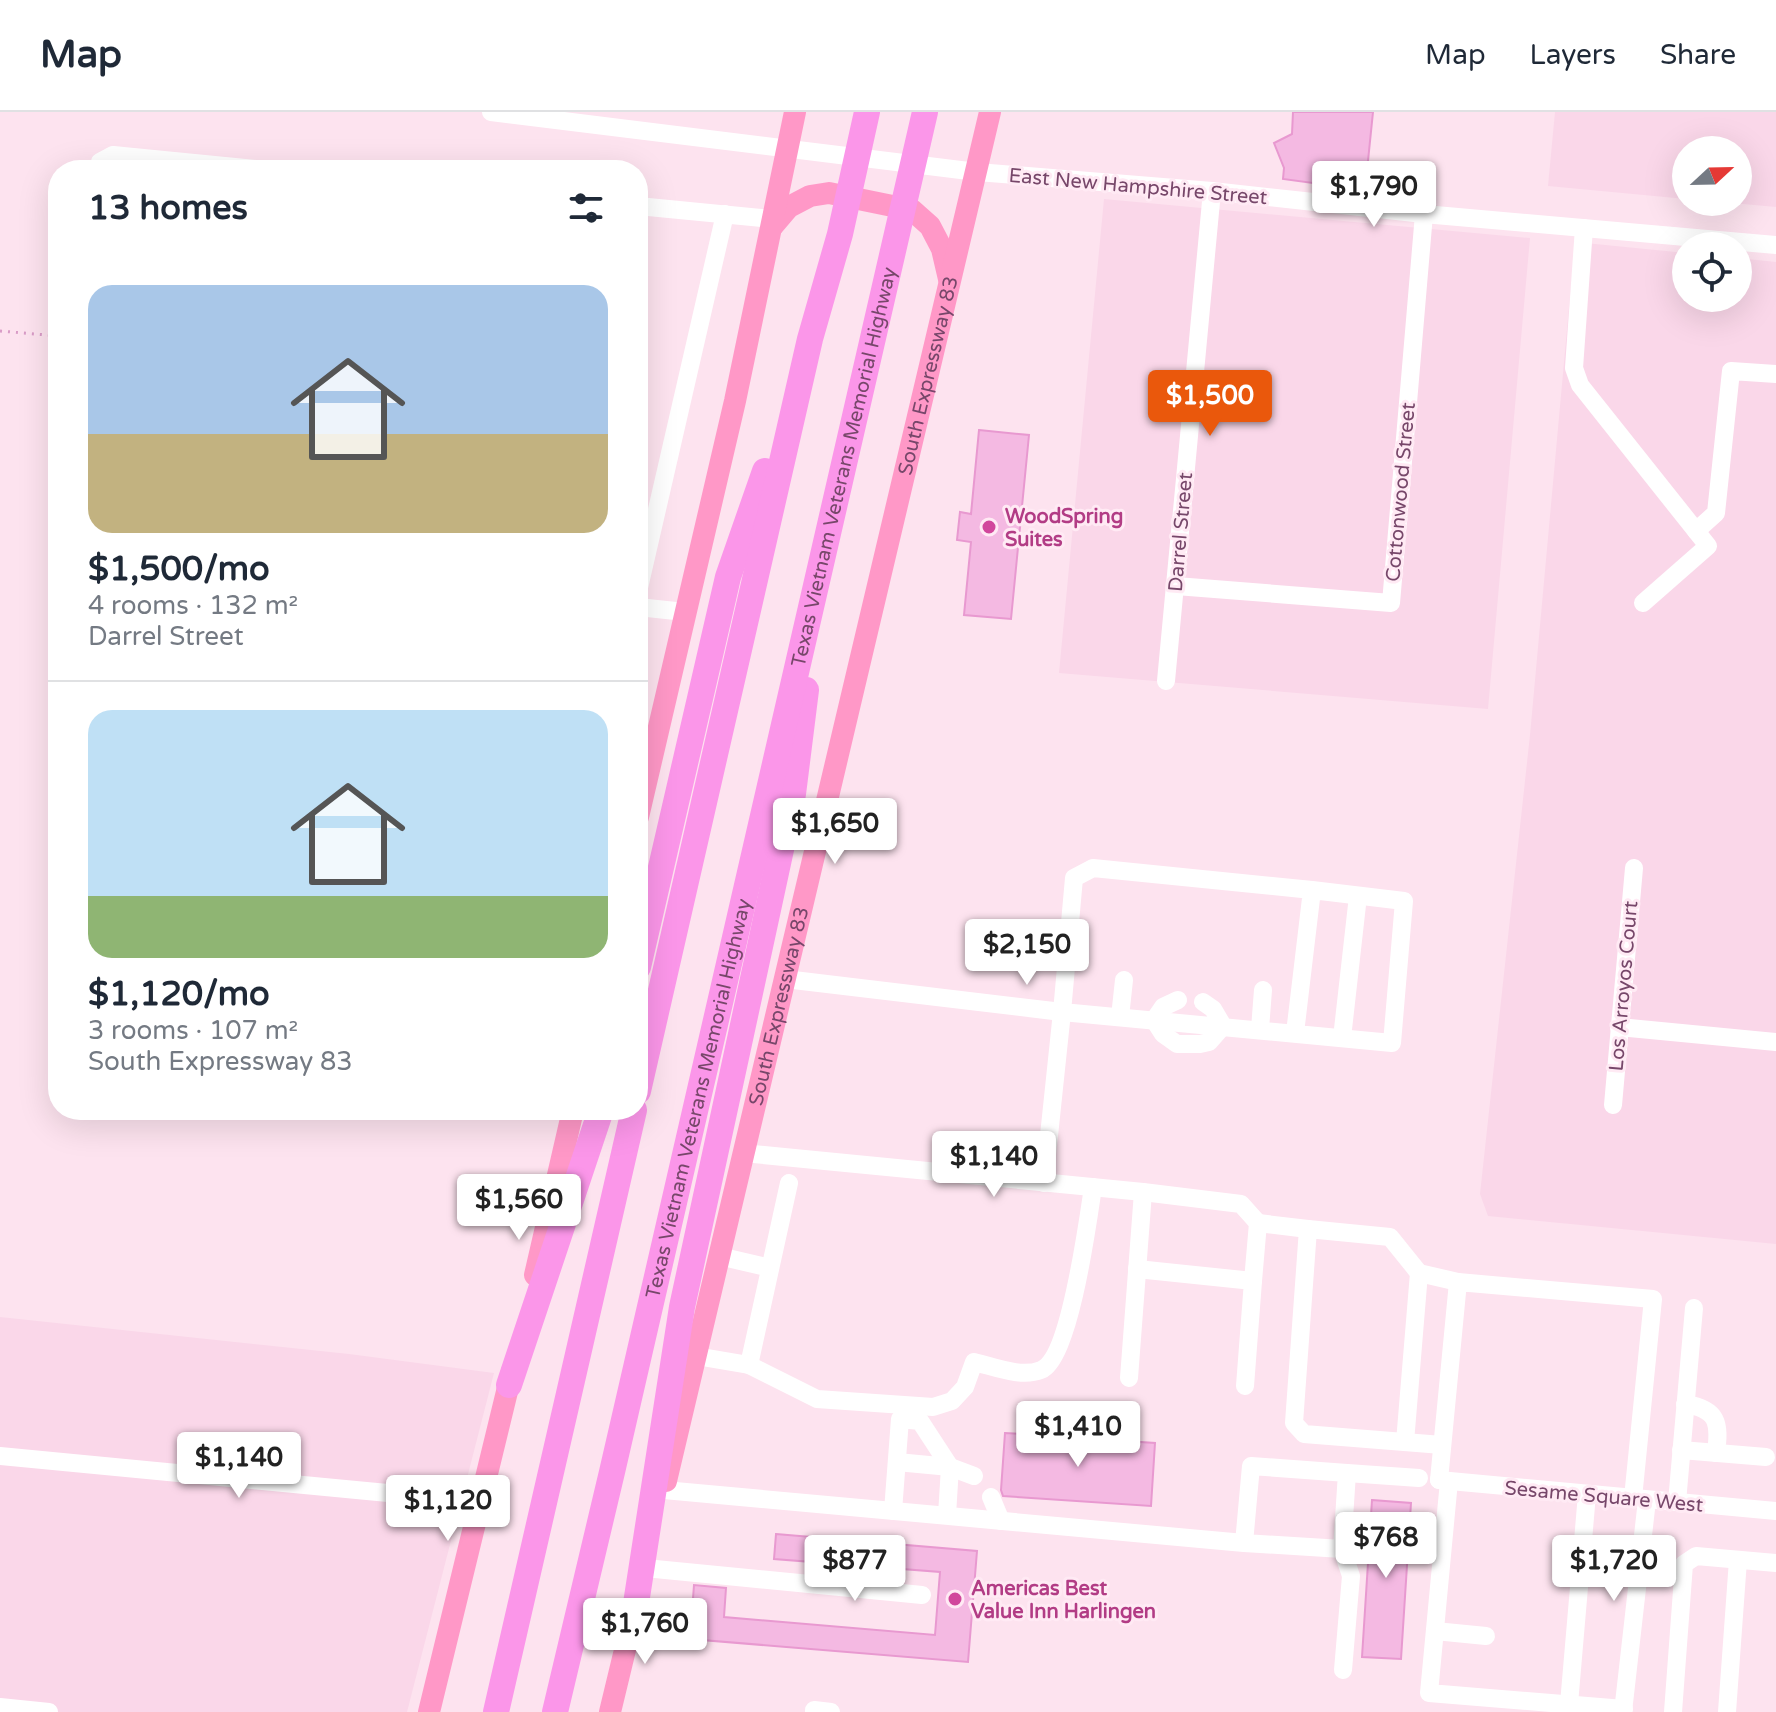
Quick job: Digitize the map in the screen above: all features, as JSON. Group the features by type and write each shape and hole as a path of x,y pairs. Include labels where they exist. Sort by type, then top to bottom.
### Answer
{"highway":[{"path":"648,1047 810,339 840,234 867,112"},
{"name":"Texas Vietnam Veterans Memorial Highway","path":"555,1712 925,112"},
{"path":"648,924 728,577 810,339"},
{"path":"635,1610 682,1307 793,794 823,547"},
{"path":"509,1385 598,1120"},
{"path":"496,1712 632,1120"}],"main road":[{"path":"648,773 735,401 795,112"},
{"name":"South Expressway 83","path":"610,1712 990,112"},
{"path":"771,224 789,207 810,196 829,193 912,210 930,226 942,249 950,284"},
{"path":"429,1712 482,1502 571,1120"}],"street":[{"name":"East New Hampshire Street","path":"491,112 633,121 786,150 977,172 1212,191 1424,214 1776,245"},
{"path":"104,160 113,155 152,160"},
{"name":"Darrel Street","path":"1166,681 1212,191"},
{"path":"648,207 725,214 771,224"},
{"path":"648,549 725,214"},
{"name":"Cottonwood Street","path":"1176,586 1391,603 1424,214"},
{"path":"1584,228 1574,368 1580,385 1708,546 1643,603"},
{"path":"1696,531 1716,513 1731,371 1776,374"},
{"path":"648,608 685,612"},
{"path":"1044,1183 1074,878 1093,868 1404,901 1392,1043 1223,1026"},
{"name":"Los Arroyos Court","path":"1613,1105 1634,868"},
{"path":"1295,1033 1312,890"},
{"path":"1342,1038 1358,896"},
{"path":"785,979 1154,1020"},
{"path":"1120,1017 1124,980"},
{"path":"1260,1029 1263,990"},
{"path":"1154,1020 1163,1007 1178,1000"},
{"path":"1203,1002 1213,1009 1223,1026"},
{"path":"1154,1020 1163,1034 1177,1044 1209,1042 1223,1026"},
{"path":"1619,1027 1776,1042"},
{"path":"743,1153 1241,1204 1258,1223 1390,1237 1419,1273 1458,1282 1653,1299 1624,1710 1429,1693 1435,1631 1435,1480 1442,1445 1458,1282"},
{"path":"749,1365 789,1183"},
{"path":"696,1356 749,1365 817,1399 933,1407 952,1401 959,1394 965,1387 974,1362 1027,1374 1042,1369 1055,1359 1078,1282 1093,1187"},
{"path":"1129,1378 1143,1192"},
{"path":"1245,1386 1258,1223"},
{"path":"1308,1229 1294,1423 1304,1434 1442,1445"},
{"path":"719,1256 770,1268"},
{"path":"1137,1269 1253,1281"},
{"path":"1405,1442 1419,1273"},
{"path":"1677,1502 1694,1308"},
{"path":"1685,1404 1703,1406 1713,1415 1718,1427 1716,1453"},
{"path":"893,1511 900,1419 920,1421 950,1467 947,1515"},
{"path":"1681,1450 1766,1457"},
{"path":"0,1456 482,1502"},
{"path":"897,1462 950,1467 974,1476"},
{"name":"Sesame Square West","path":"1244,1543 1251,1466 1776,1511"},
{"path":"1343,1670 1351,1576 1342,1549 1347,1473"},
{"path":"664,1490 1244,1543 1342,1549"},
{"path":"1569,1704 1587,1494"},
{"path":"991,1497 1001,1521"},
{"path":"1673,1712 1684,1564 1696,1556 1776,1563"},
{"path":"1727,1712 1738,1560"},
{"path":"645,1568 922,1595"},
{"path":"1435,1631 1486,1636"},
{"path":"0,1707 49,1712"},
{"path":"814,1712 831,1712"}],"path":[{"path":"0,331 48,335"}],"shaded area":[{"path":"1555,112 1776,112 1776,207 1752,205 1752,136 1672,136 1672,198 1548,186"},
{"path":"1104,199 1530,238 1488,709 1059,673"},
{"path":"1575,242 1672,252 1672,312 1752,312 1752,259 1776,262 1776,1244 1488,1216 1480,1194 1530,735"},
{"path":"0,1317 349,1354 494,1373 407,1712 0,1712"}],"building":[{"path":"1293,112 1373,112 1365,190 1283,179 1284,168 1274,143 1292,134"},
{"name":"WoodSpring Suites","path":"979,430 1029,435 1011,619 964,615 971,542 957,540 960,512 971,514"},
{"path":"1005,1433 1155,1443 1151,1506 1003,1496"},
{"path":"1372,1500 1411,1503 1401,1659 1362,1657"},
{"name":"Americas Best Value Inn Harlingen","path":"776,1534 977,1551 968,1662 690,1639 694,1585 726,1588 724,1617 935,1635 940,1572 774,1559"}],"place":[{"name":"WoodSpring Suites","path":"989,527"},
{"name":"Americas Best Value Inn Harlingen","path":"955,1599"}]}
